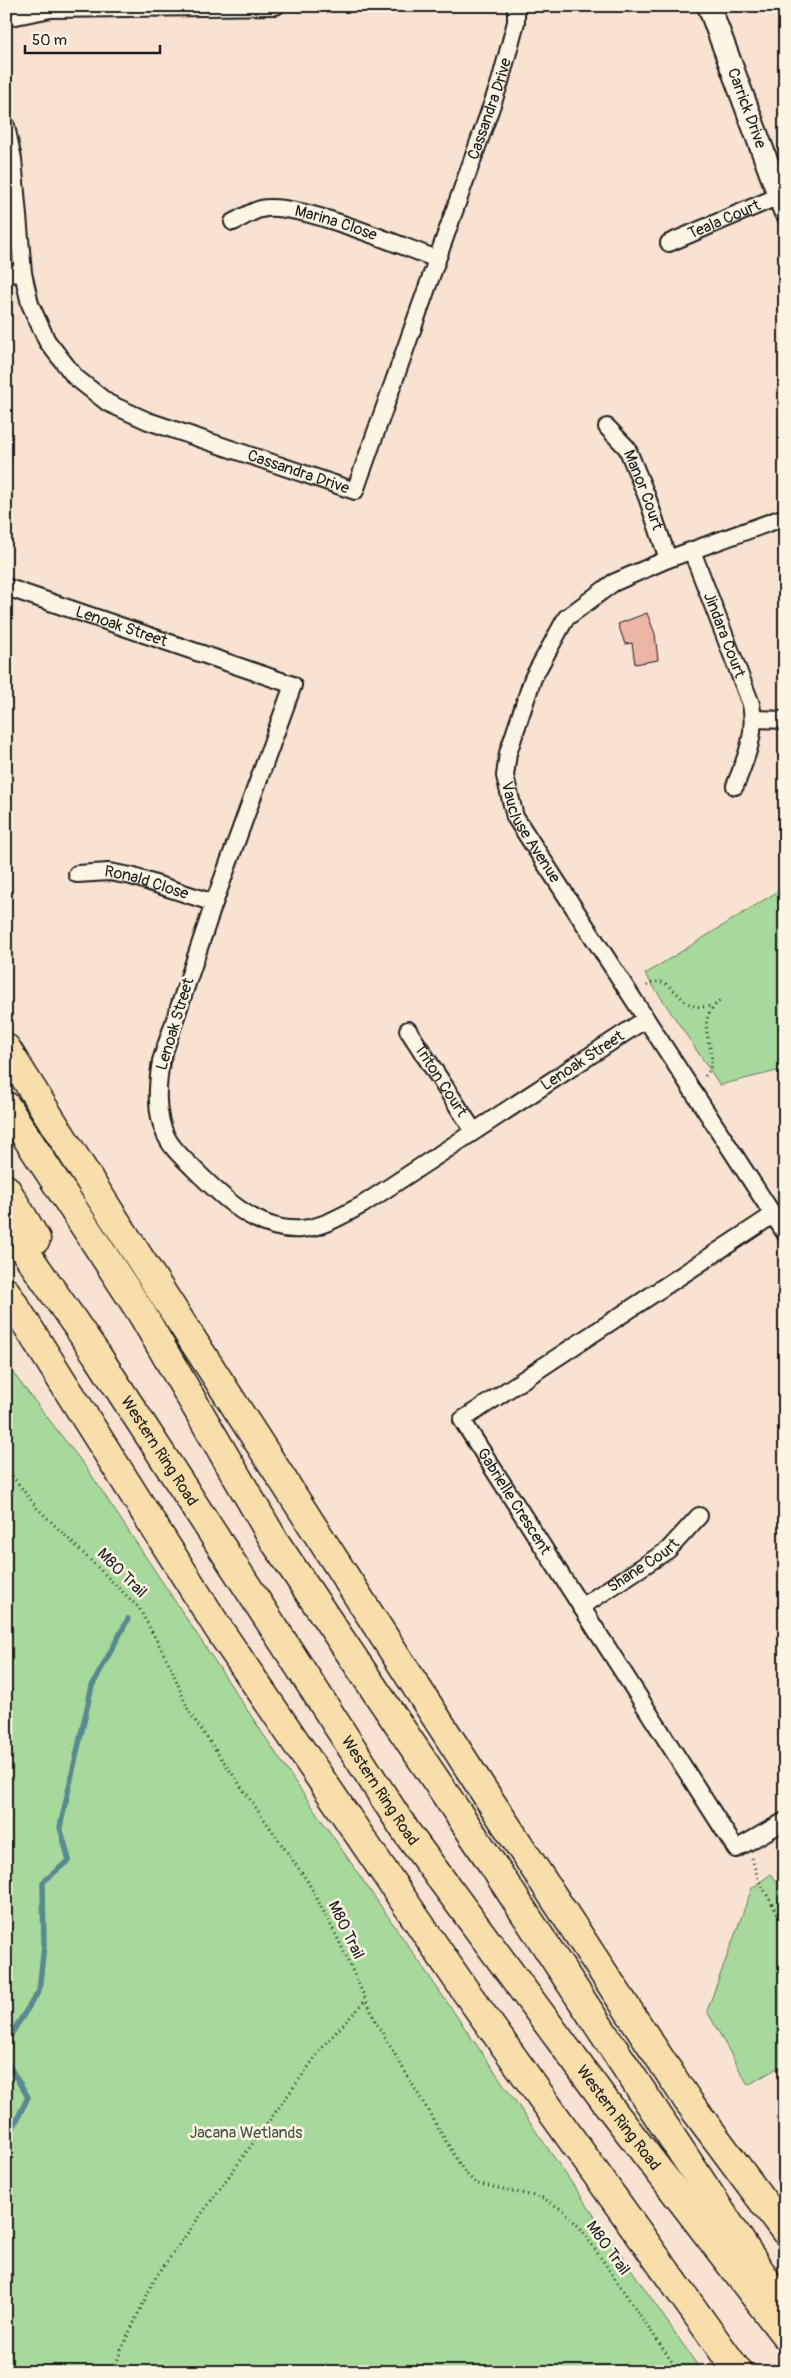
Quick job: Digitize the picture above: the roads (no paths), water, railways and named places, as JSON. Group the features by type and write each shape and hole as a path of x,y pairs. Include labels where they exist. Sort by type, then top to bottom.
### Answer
{"highway":[{"path":"6,1048 99,1196 481,1786 688,2101 785,2231"},
{"path":"6,1106 142,1314 275,1542 488,1858 785,2309"},
{"path":"6,1189 49,1261 98,1355"},
{"name":"Western Ring Road","path":"6,1224 98,1355 407,1834 611,2109 785,2335"},
{"path":"6,1292 246,1670 464,1989 738,2372"},
{"path":"6,1305 39,1342"},
{"path":"142,1314 274,1491 481,1786"}],"street":[{"path":"6,18 51,9 276,6"},
{"name":"Cassandra Drive","path":"6,126 13,159 23,272 30,304 47,341 75,377 108,402 148,421 355,490 500,82 516,22 516,6"},
{"name":"Carrick Drive","path":"708,6 782,204"},
{"name":"Teala Court","path":"668,243 782,204"},
{"name":"Marina Close","path":"233,222 261,209 284,209 319,217 437,259"},
{"path":"6,274 23,272"},
{"name":"Manor Court","path":"607,427 627,448 647,496 668,559"},
{"name":"Vaucluse Avenue","path":"785,516 668,559 613,583 566,618 533,678 508,753 506,776 515,817 785,1232"},
{"name":"Jindara Court","path":"692,551 752,704 754,719 752,744 735,786"},
{"name":"Lenoak Street","path":"6,587 293,685 214,904 161,1061 158,1083 158,1106 166,1136 175,1150 217,1192 239,1209 273,1226 302,1229 332,1222 362,1205 473,1130 646,1019"},
{"path":"754,719 785,720"},
{"name":"Ronald Close","path":"77,874 109,872 131,876 214,904"},
{"name":"Triton Court","path":"408,1030 473,1130"},
{"name":"Gabrielle Crescent","path":"773,1215 462,1420 736,1849 785,1821"},
{"name":"Shane Court","path":"581,1607 668,1550 699,1516"}],"waterway":[{"path":"6,2042 39,1991 44,1946 43,1882 69,1860 60,1827 92,1686 128,1619"},
{"path":"6,2061 28,2097 6,2142"}],"park label":[{"name":"Jacana Wetlands","path":"246,2133"}]}
